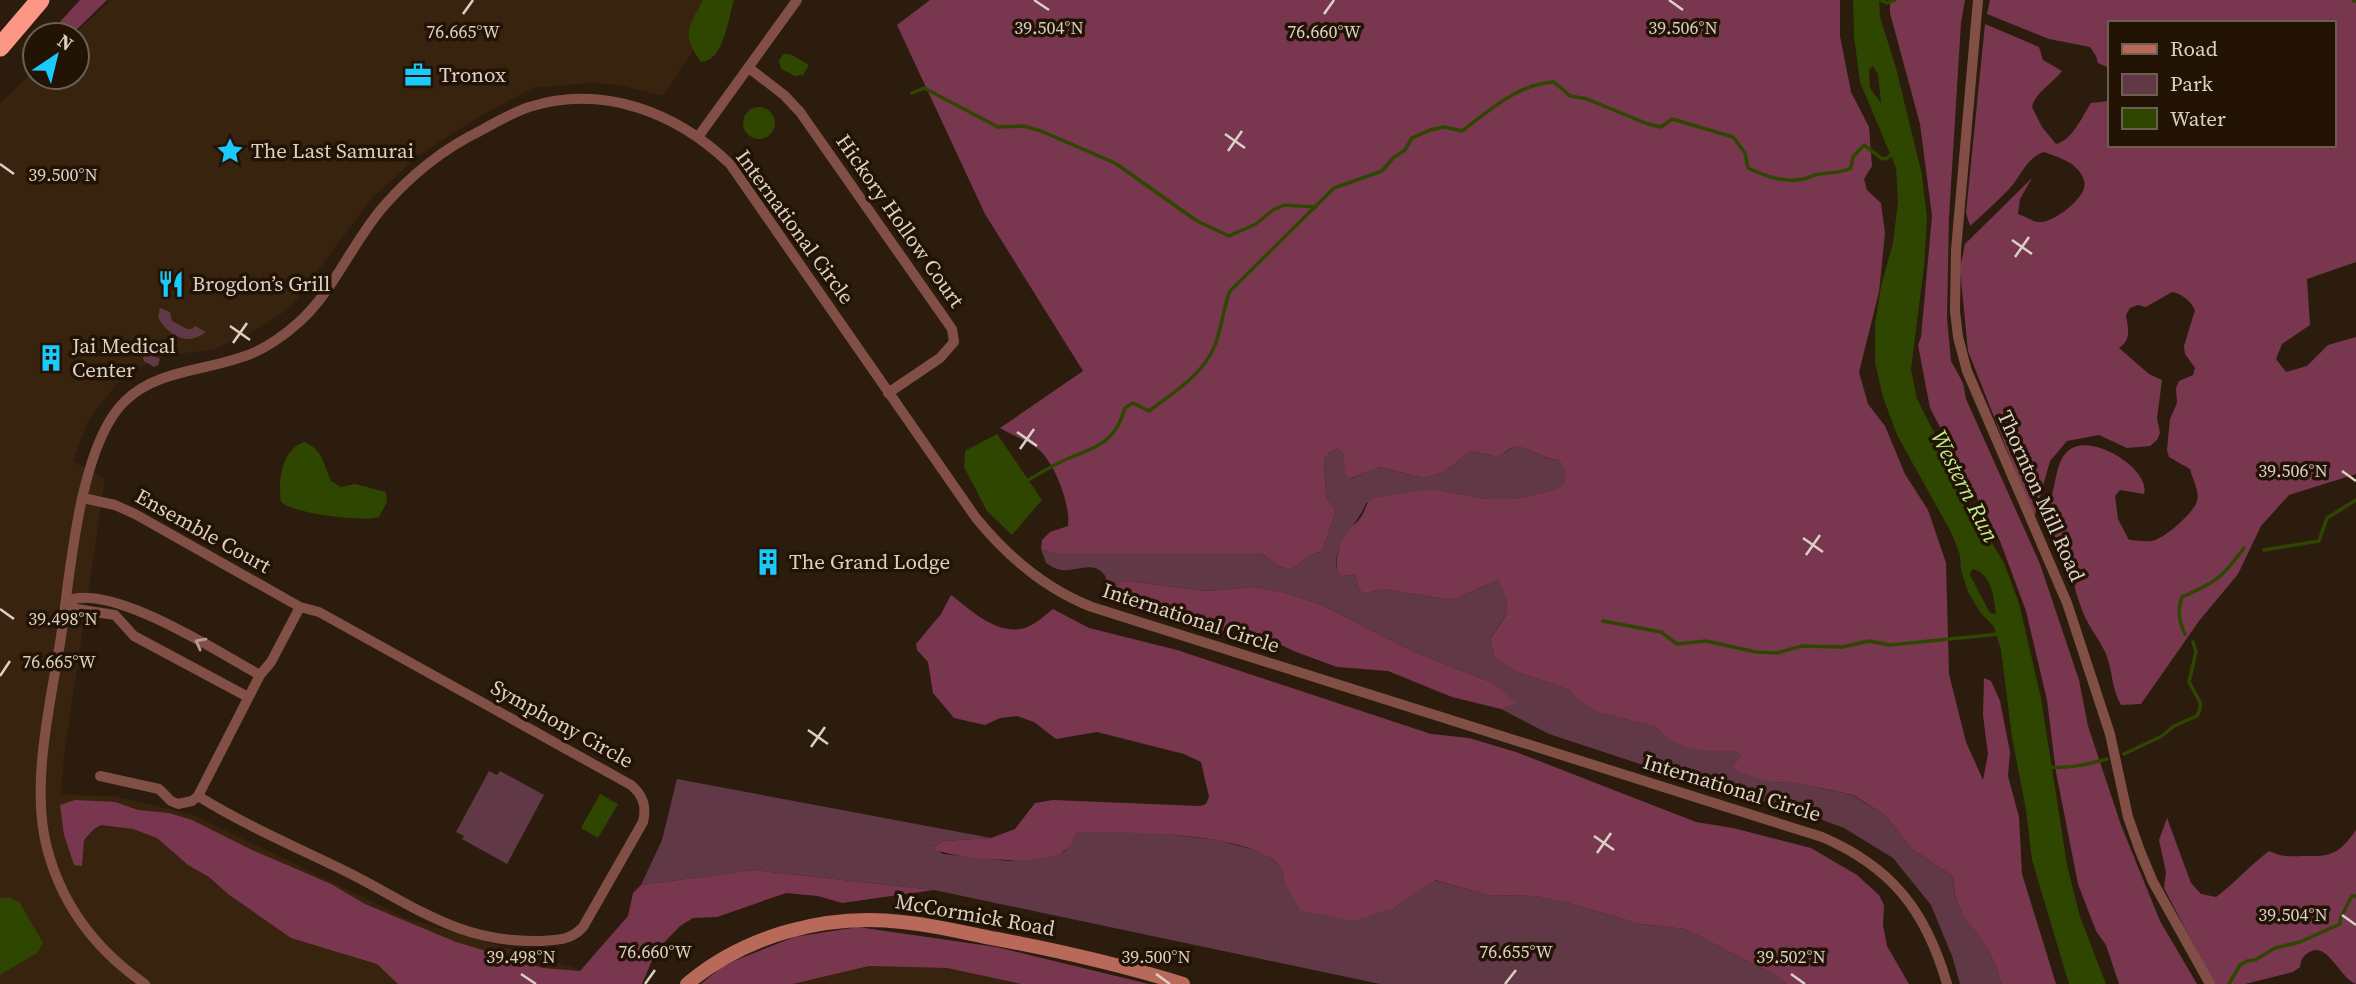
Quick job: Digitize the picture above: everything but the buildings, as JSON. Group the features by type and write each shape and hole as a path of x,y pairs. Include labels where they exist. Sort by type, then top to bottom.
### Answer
{"highway":[{"path":"0,47 40,0"}],"main road":[{"name":"McCormick Road","path":"687,984 713,964 765,939 815,925 870,920 921,925 1058,950 1103,960 1183,984"}],"street":[{"path":"698,137 797,0"},
{"name":"Thornton Mill Road","path":"1978,0 1956,250 1954,297 1958,337 1967,371 1986,418 2067,603 2110,734 2128,817 2140,851 2153,882 2210,984"},
{"name":"Hickory Hollow Court","path":"749,68 784,95 800,112 952,329 954,342 940,358 888,393"},
{"name":"International Circle","path":"145,984 113,959 82,924 58,883 42,822 41,781 66,601 83,498 100,442 124,402 145,386 188,370 242,358 282,336 315,306 383,207 412,177 465,138 528,107 548,102 584,100 620,102 667,117 698,137 730,164 989,535 1021,566 1069,598 1455,723 1822,837 1875,866 1904,894 1929,933 1947,984"},
{"name":"Ensemble Court","path":"83,498 115,505 135,514 300,607"},
{"path":"66,601 76,609 117,609 145,613 260,675"},
{"path":"100,776 159,789 178,804 198,796 248,697 271,662 300,607"},
{"name":"Symphony Circle","path":"198,796 220,810 357,877 438,922 510,942 562,940 577,933 643,822 645,805 631,785 318,612 300,607"},
{"path":"117,609 134,636 248,697"}],"shaded area":[{"path":"80,0 107,0 85,21 61,21"},
{"path":"111,0 727,0 663,96 619,85 590,83 533,88 475,119 418,156 372,198 290,308 253,332 212,350 166,355 125,374 89,419 73,461 105,479 64,756 61,795 114,796 194,815 408,919 579,969 604,984 0,984 0,103 21,83 21,91 91,91 91,21 88,21"},
{"path":"930,0 1840,0 1840,36 1851,92 1869,127 1872,166 1864,179 1867,190 1881,203 1885,233 1879,292 1859,372 1868,404 1885,426 1905,474 1928,510 1946,563 1949,674 1966,742 1983,780 1988,754 1983,715 1984,678 1991,681 2000,701 2010,752 2008,776 2019,817 2022,874 2056,984 2002,984 1989,952 1960,909 1954,889 1954,877 1912,849 1886,816 1853,795 1797,783 1772,782 1739,772 1733,768 1741,756 1738,751 1707,751 1684,746 1665,737 1656,727 1597,712 1577,700 1569,690 1515,671 1495,658 1490,639 1507,611 1506,599 1498,580 1452,600 1384,589 1364,594 1359,589 1355,575 1340,576 1337,558 1340,545 1372,498 1434,489 1485,499 1515,499 1555,490 1563,485 1565,471 1559,460 1517,446 1498,457 1471,451 1444,472 1423,478 1379,467 1349,479 1345,473 1344,455 1338,449 1330,452 1324,459 1326,496 1336,511 1322,551 1309,556 1292,569 1280,567 1261,553 1053,553 1041,549 1042,540 1050,532 1068,526 1061,485 1051,465 1039,450 1000,428 1083,371 985,214 897,25"},
{"path":"1890,0 1965,0 1961,23 1949,217 1947,318 1951,361 1963,383 1966,399 2040,564 2079,680 2088,726 2121,825 2160,921 2197,984 2119,984 2106,945 2096,931 2078,884 2056,772 2047,700 2026,611 2000,541 1930,408 1918,345 1921,337 1932,216 1920,124 1890,13"},
{"path":"1990,0 2356,0 2356,262 2307,279 2310,325 2282,344 2276,359 2286,372 2307,366 2328,345 2356,337 2356,474 2289,495 2261,526 2238,574 2199,621 2141,704 2121,705 2106,654 2079,601 2070,559 2048,523 2047,507 2059,465 2069,450 2079,446 2104,449 2117,456 2129,464 2144,484 2144,494 2120,490 2115,496 2118,519 2129,540 2156,539 2170,531 2195,506 2197,489 2190,469 2169,457 2167,450 2170,419 2177,403 2176,388 2179,381 2193,375 2195,368 2185,354 2184,346 2195,310 2185,298 2172,292 2146,307 2138,305 2130,308 2126,315 2126,341 2119,348 2149,374 2162,380 2157,418 2160,433 2157,440 2150,446 2127,448 2099,435 2067,441 2050,461 2034,518 1968,351 1960,269 1965,244 2032,178 2020,199 2018,214 2038,222 2058,216 2072,205 2082,193 2084,183 2082,175 2074,166 2044,152 2028,163 2010,188 1970,226 1966,213 1985,24 2039,47 2043,60 2062,71 2040,93 2032,107 2042,127 2056,144 2072,133 2091,103 2108,101 2108,147 2335,147 2335,21 2108,21 2108,68 2098,63 2090,47 2049,39 1987,14"},
{"path":"1120,582 1205,591 1255,587 1282,592 1320,604 1412,651 1493,683 1516,703 1501,709 1452,697 1388,671 1337,667 1258,634 1242,630 1218,631 1165,613 1116,588"},
{"path":"951,595 985,620 1004,628 1029,627 1053,609 1089,628 1177,650 1431,734 1469,738 1516,752 1696,822 1733,828 1811,848 1857,875 1879,895 1884,905 1883,925 1887,946 1909,984 1786,984 1779,977 1685,929 1640,924 1535,896 1487,895 1435,880 1394,908 1352,921 1300,910 1282,870 1266,855 1244,846 1216,840 1124,832 1078,832 1067,848 1055,855 1021,860 959,856 932,848 943,841 991,838 1015,829 1035,803 1053,800 1200,806 1206,804 1209,797 1201,762 1184,754 1097,732 1056,739 1034,722 1017,716 1000,718 985,725 954,718 933,693 928,662 917,650 916,644 941,614"},
{"path":"75,800 115,802 138,810 169,813 192,820 252,850 331,884 365,904 456,942 543,968 580,971 628,916 633,893 641,885 754,870 934,890 842,903 818,896 786,893 717,917 693,918 680,926 656,951 642,984 398,984 377,964 291,938 228,894 209,877 188,865 157,838 133,829 101,825 94,829 84,840 82,866 74,865 64,835 60,805"},
{"path":"2167,818 2191,883 2201,894 2216,897 2269,851 2287,856 2329,854 2340,848 2356,830 2356,984 2344,975 2327,955 2315,950 2304,956 2300,967 2293,972 2245,984 2214,984 2164,888 2166,872 2159,840"},
{"path":"858,927 996,947 1149,984 1021,984 947,968 869,966 793,984 701,984 724,965 794,937"},
{"path":"869,966 947,968 1021,984 793,984"}],"green space":[{"path":"160,308 170,312 172,321 187,329 195,326 206,332 192,339 173,334 158,317"},
{"path":"137,335 143,339 145,352 160,359 158,365 154,367 144,361"},
{"path":"1515,446 1559,460 1565,471 1563,485 1556,490 1515,499 1485,499 1434,489 1366,503 1340,547 1337,566 1340,576 1355,575 1359,589 1364,594 1384,589 1452,600 1498,580 1506,599 1507,611 1490,639 1495,658 1515,671 1569,690 1577,700 1597,712 1656,727 1665,737 1707,751 1739,751 1741,756 1772,782 1797,783 1852,795 1886,816 1912,849 1954,877 1954,889 1960,909 1989,952 2002,984 1960,984 1952,956 1931,905 1893,858 1844,828 1798,811 1716,789 1549,734 1501,709 1515,703 1493,683 1412,651 1320,604 1255,587 1205,591 1128,581 1120,582 1116,588 1103,587 1106,577 1101,571 1089,567 1056,569 1046,563 1041,549 1053,553 1261,553 1280,567 1292,569 1309,556 1322,551 1336,511 1326,496 1324,459 1330,452 1338,449 1345,456 1345,473 1350,479 1378,467 1423,478 1444,472 1471,451 1498,457"},
{"path":"489,771 497,775 500,771 544,795 507,864 462,839 464,836 456,832"},
{"path":"677,779 991,838 943,841 933,847 943,854 1009,861 1064,852 1078,832 1138,831 1217,840 1263,852 1281,867 1285,882 1394,908 1434,880 1487,895 1535,896 1640,924 1685,929 1779,977 1786,984 1380,984 934,890 754,870 641,885 662,840"}],"water":[{"path":"703,0 734,0 720,47 709,60 701,62 691,44 689,31"},
{"path":"1853,0 1879,0 1880,17 1896,68 1922,175 1927,218 1924,267 1911,369 1917,399 1980,523 2004,563 2019,603 2041,698 2067,865 2080,917 2106,984 2069,984 2032,860 2001,650 1994,627 1980,612 1968,592 1961,570 1960,555 1952,534 1897,435 1883,397 1875,362 1875,324 1881,286 1893,243 1898,202 1896,168 1860,82","holes":["1873,66 1878,74 1881,103 1870,88 1869,70","1972,569 1979,571 1988,581 1996,614 1990,613 1970,575"]},
{"path":"783,54 790,54 809,65 803,75 795,76 781,69 779,61"},
{"path":"759,107 771,111 775,123 771,135 759,139 747,135 743,123 747,111"},
{"path":"997,434 1042,500 1012,535 987,511 964,467 965,451"},
{"path":"305,442 316,449 322,458 331,481 341,487 355,484 386,492 387,502 379,517 329,516 300,510 281,502 281,476 286,459 291,451"},
{"path":"600,794 618,804 598,838 581,828"},
{"path":"8,897 20,903 43,943 37,953 0,975 0,898"}],"waterway":[{"path":"1880,0 1887,3 1895,0"},
{"path":"1028,480 1104,442 1116,429 1125,408 1133,403 1149,411 1196,374 1215,345 1230,291 1334,188 1382,171 1394,157 1405,150 1412,138 1445,127 1462,131 1505,99 1528,88 1554,82 1570,96 1587,99 1648,124 1661,127 1672,119 1733,137 1745,153 1748,168 1781,179 1796,180 1847,170 1851,168 1853,157 1864,145 1881,158 1886,159 1893,153"},
{"path":"912,93 924,88 998,127 1023,126 1041,131 1115,163 1197,221 1229,236 1256,224 1273,210 1285,205 1316,207"},
{"path":"2264,550 2319,541 2327,518 2356,500"},
{"path":"2185,634 2179,616 2182,597 2218,578 2244,548"},
{"path":"1603,621 1661,632 1677,644 1706,641 1756,652 1777,653 1802,646 1842,647 1869,641 1890,645 1999,634"},
{"path":"2124,754 2197,716 2200,702 2189,682 2196,652 2193,642"},
{"path":"2047,767 2077,766 2107,759"},
{"path":"2229,984 2240,965 2247,961 2340,924 2352,896 2356,896"}],"place":[{"name":"Tronox","path":"418,75"},
{"name":"The Last Samurai","path":"230,151"},
{"name":"Brogdon’s Grill","path":"171,284"},
{"name":"Jai Medical Center","path":"51,358"},
{"name":"The Grand Lodge","path":"768,562"}],"water label":[{"name":"Western Run","path":"1965,486"}]}
